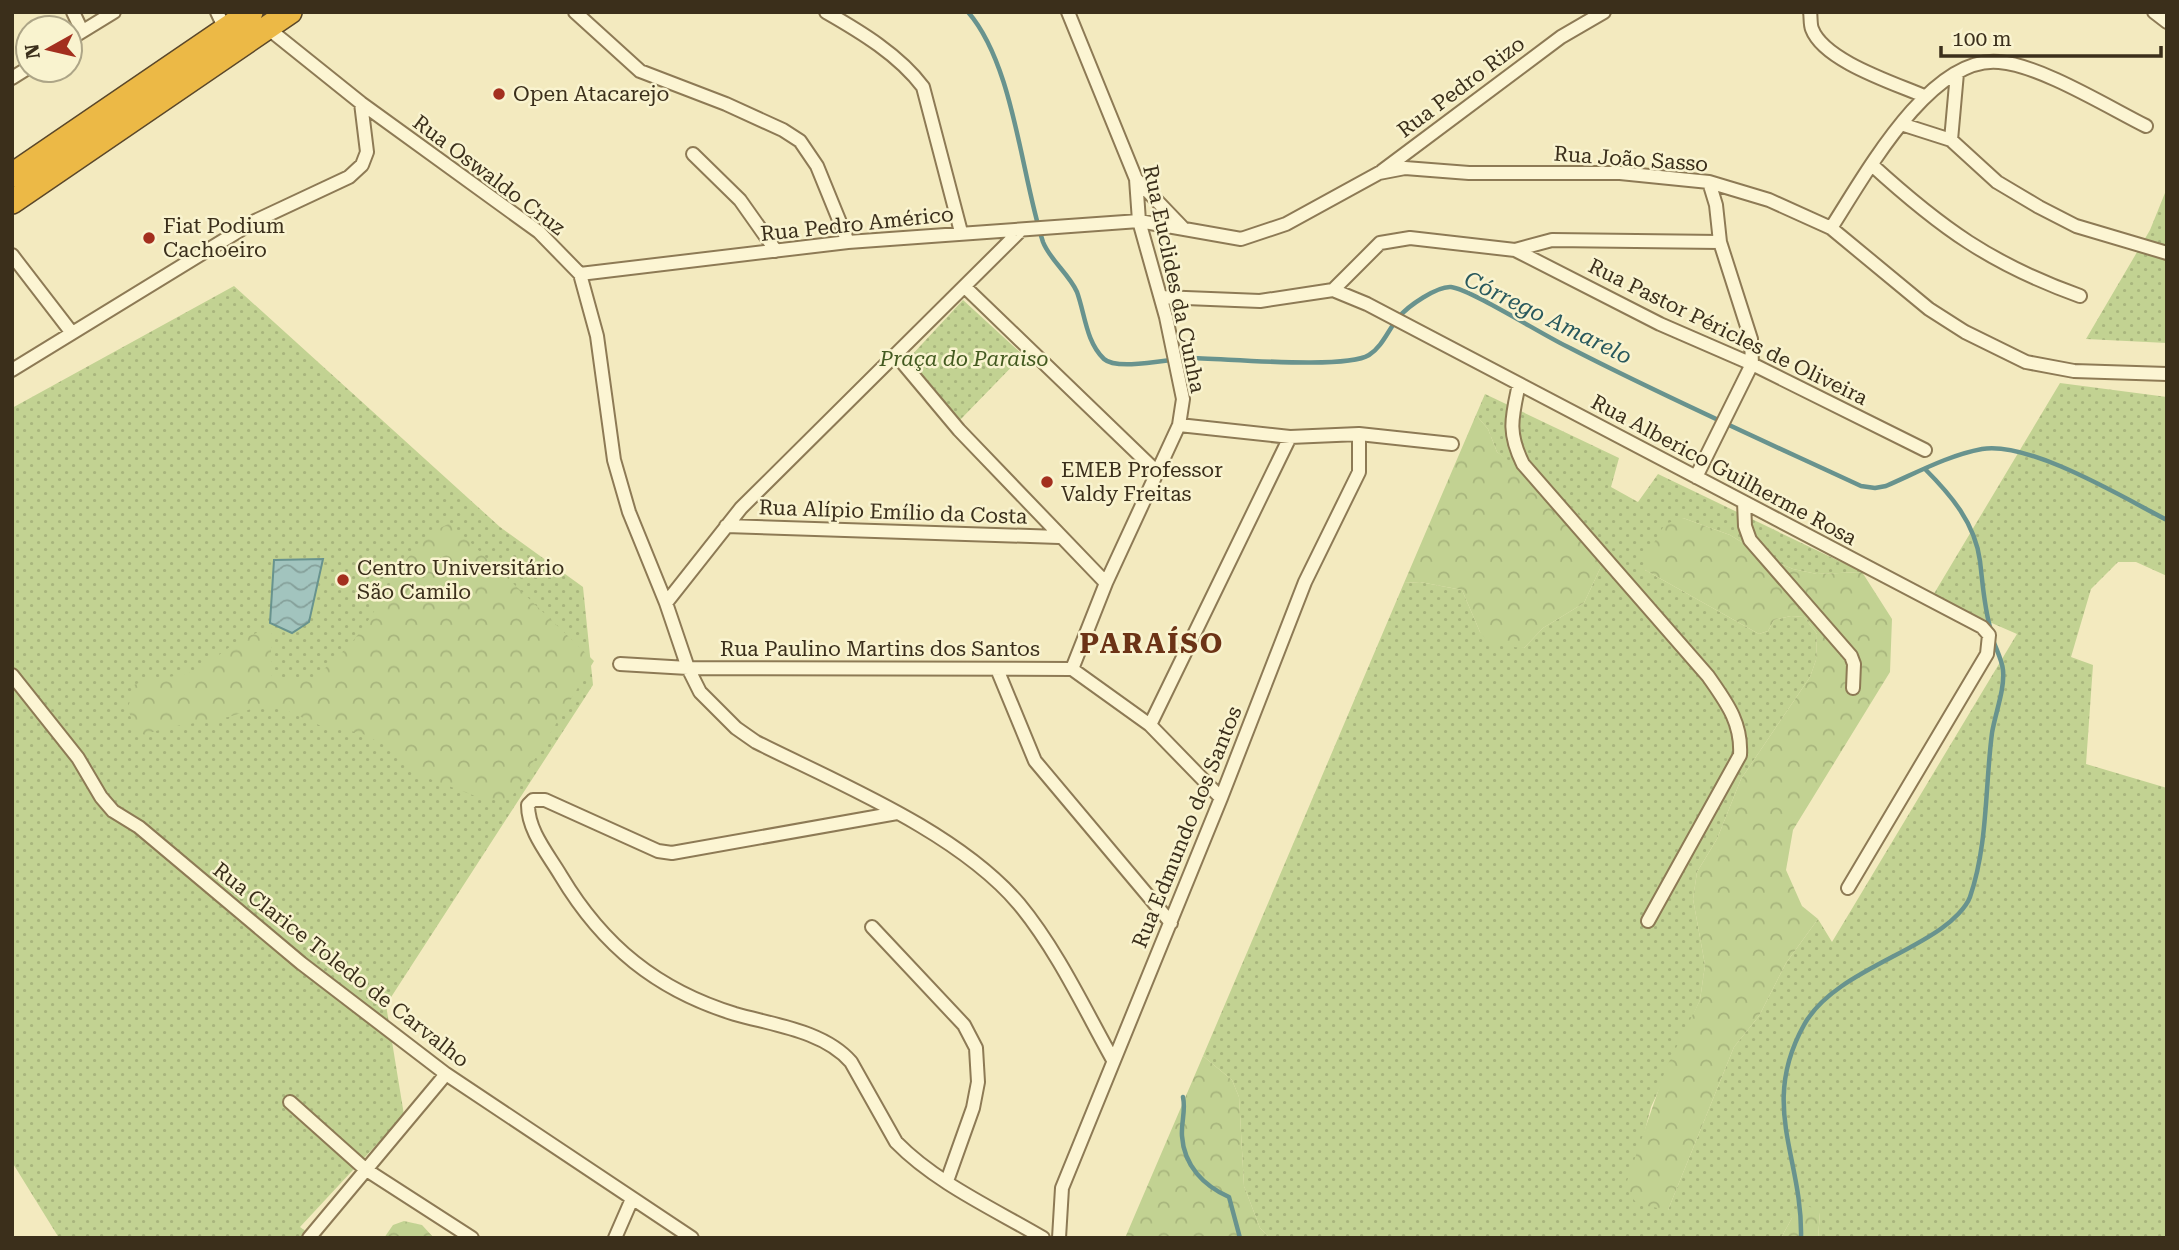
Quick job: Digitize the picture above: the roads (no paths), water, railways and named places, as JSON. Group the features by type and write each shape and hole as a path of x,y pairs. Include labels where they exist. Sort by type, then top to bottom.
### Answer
{"highway":[{"path":"12,175 221,21 290,12"},
{"path":"12,202 255,18"}],"street":[{"path":"84,31 114,12"},
{"path":"575,12 640,71 726,104 800,141 817,166 848,242"},
{"path":"826,12 862,32 914,74 923,87 931,105 961,232"},
{"name":"Rua Euclides da Cunha","path":"1068,12 1136,179 1139,220 1161,297 1183,399 1180,425 1106,583 1072,669"},
{"name":"Rua Pedro Rizo","path":"1379,173 1561,37 1604,12"},
{"path":"1810,12 1812,29 1824,45 1844,61 1924,96"},
{"path":"2154,12 2167,22"},
{"name":"Rua Oswaldo Cruz","path":"255,18 361,103 539,232 580,274 597,336 614,460 621,487 688,668 700,692 756,742 897,813 979,866 1018,904 1047,944 1113,1060"},
{"path":"1831,228 1872,165 1924,96 1977,62 2011,64 2031,70 2146,126"},
{"path":"1951,141 1957,73"},
{"path":"12,370 255,222 349,177 362,164 367,152 361,103"},
{"path":"1901,124 1951,141 1997,182 2076,226 2167,253"},
{"path":"693,154 740,200 776,251"},
{"path":"1872,165 1946,228 1990,258 2033,279 2080,296"},
{"name":"Rua João Sasso","path":"1139,220 1241,239 1286,224 1379,173 1405,168 1469,173 1579,171 1709,182 1769,200 1831,228 1929,309 1965,332 2026,362 2074,371 2167,374"},
{"path":"1136,179 1183,228"},
{"path":"1696,477 1752,364 1748,328 1720,242 1716,205 1709,182"},
{"name":"Rua Pedro Américo","path":"580,274 848,242 1139,220"},
{"path":"666,603 726,526 1020,231"},
{"path":"1161,297 1260,301 1334,290 1380,243 1410,238 1515,250 1552,240 1720,242"},
{"name":"Rua Pastor Péricles de Oliveira","path":"1515,250 1660,324 1752,364 1925,450"},
{"path":"12,255 72,333"},
{"path":"966,288 1157,472"},
{"name":"Rua Alberico Guilherme Rosa","path":"1334,290 1982,627 1989,635 1987,654 1848,888"},
{"path":"897,356 951,420 1059,537 1106,583"},
{"path":"1519,384 1511,423 1513,444 1522,464 1708,676 1730,708 1741,736 1740,755 1648,921"},
{"path":"1180,425 1290,437 1359,434 1452,444"},
{"name":"Rua Edmundo dos Santos","path":"1059,1238 1062,1188 1171,923 1305,582 1359,472 1359,434"},
{"path":"1150,725 1290,437"},
{"path":"1744,502 1745,526 1750,540 1851,656 1854,664 1853,688"},
{"name":"Rua Alípio Emílio da Costa","path":"726,526 1059,537"},
{"name":"Rua Paulino Martins dos Santos","path":"620,664 688,668 1072,669"},
{"path":"997,669 1035,761 1171,923"},
{"path":"1072,669 1150,725 1221,798"},
{"name":"Rua Clarice Toledo de Carvalho","path":"12,674 78,758 113,811 139,827 302,963 446,1074 692,1238"},
{"path":"897,813 672,853 658,851 544,800 533,800 528,805 532,828 567,886 621,954 655,978 731,1012 826,1041 842,1051 851,1062 896,1142 947,1181 1043,1238"},
{"path":"872,927 964,1025 976,1048 978,1082 973,1108 947,1181"},
{"path":"309,1238 446,1074"},
{"path":"290,1102 365,1170 472,1238"},
{"path":"615,1238 632,1199"}],"water":[{"path":"323,559 309,622 292,633 270,623 274,560"}],"waterway":[{"name":"Córrego Amarelo","path":"968,12 984,34 1006,90 1043,242 1077,292 1093,344 1104,359 1111,362 1132,364 1188,358 1310,363 1356,359 1374,351 1395,321 1409,308 1431,293 1451,287 1474,296 1642,384 1861,486 1886,486 1957,455 1982,449 2002,449 2050,462 2076,473 2167,520"},
{"path":"1925,469 1953,500 1973,534 1991,631"},
{"path":"1801,1238 1800,1209 1784,1107 1785,1081 1791,1054 1804,1025 1815,1009 1830,995 1867,970 1942,928 1958,914 1970,897 1980,857 1992,733 2003,685 2002,666 1993,640"},
{"path":"1183,1097 1182,1136 1187,1157 1204,1181 1229,1197 1240,1238"}],"place":[{"name":"Open Atacarejo","path":"499,94"},
{"name":"Fiat Podium Cachoeiro","path":"149,238"},
{"name":"EMEB Professor Valdy Freitas","path":"1047,482"},
{"name":"Centro Universitário São Camilo","path":"343,580"}],"district":[{"name":"PARAÍSO","path":"1152,643"}],"park label":[{"name":"Praça do Paraiso","path":"964,359"}]}
